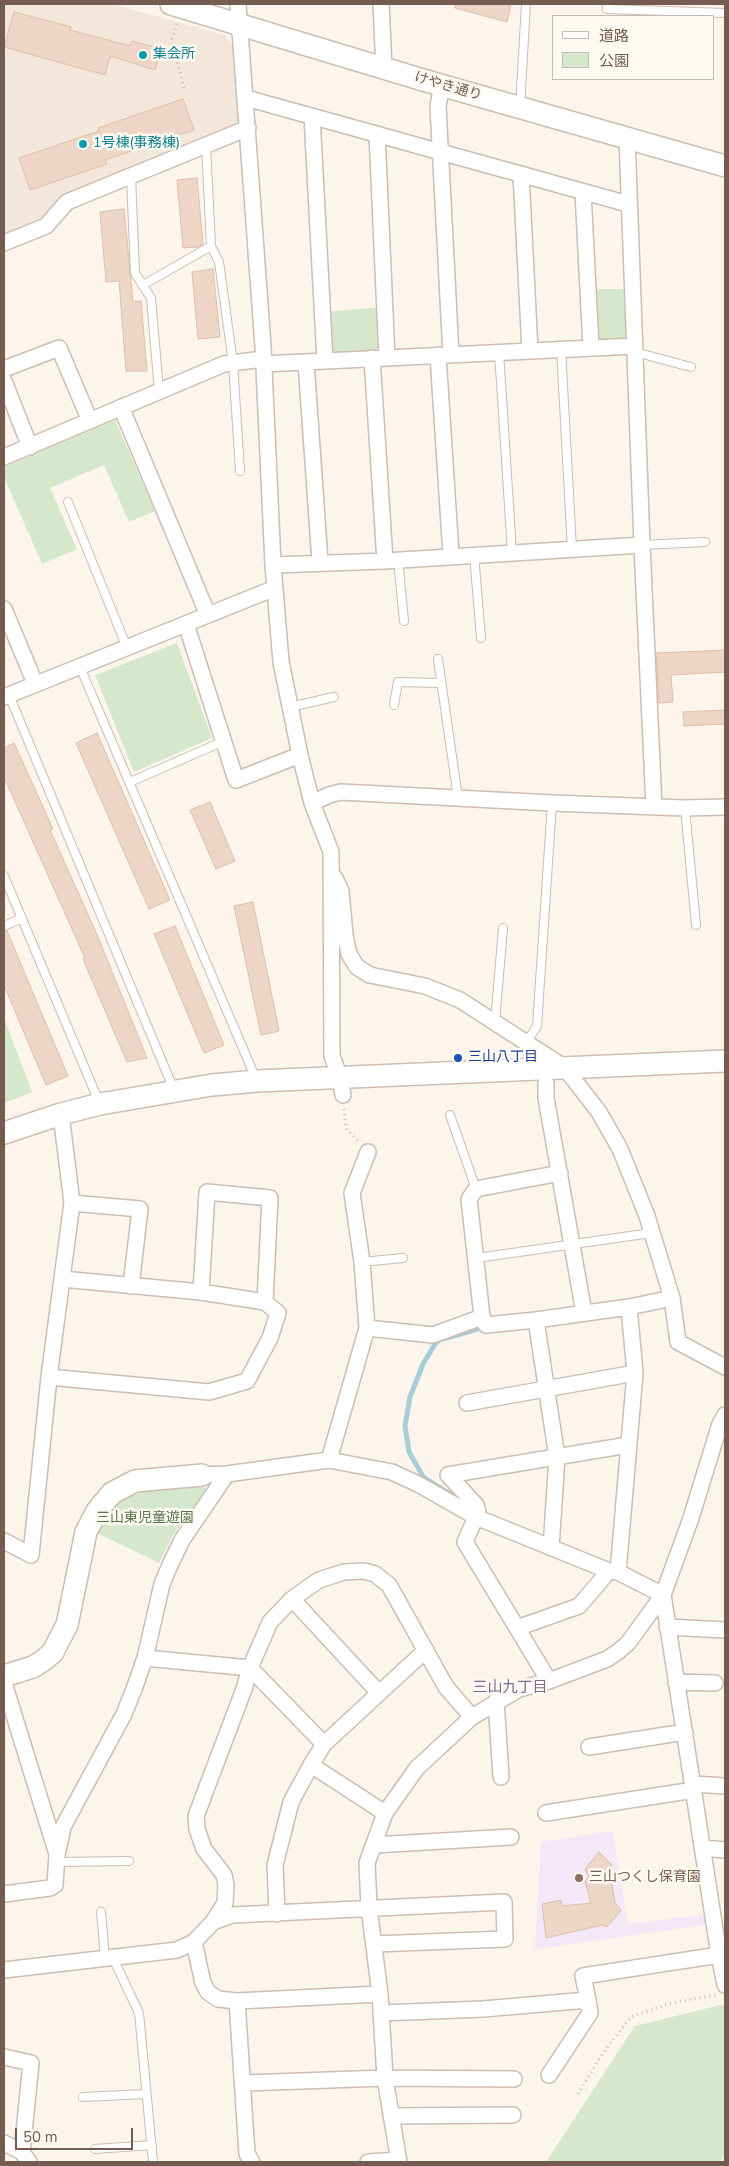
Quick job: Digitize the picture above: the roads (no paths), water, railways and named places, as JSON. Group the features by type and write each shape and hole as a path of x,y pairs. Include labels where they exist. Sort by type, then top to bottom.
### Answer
{"street":[{"path":"238,4 248,128 263,361 273,565 281,662 312,803 331,852 332,1056 341,1087"},
{"path":"381,4 384,69"},
{"name":"けやき通り","path":"176,10 240,26 442,86 725,166"},
{"path":"442,86 438,106 442,152 444,355 451,555"},
{"path":"246,98 628,204"},
{"path":"312,116 325,361"},
{"path":"4,243 46,226 68,202 248,128"},
{"path":"377,134 379,358 392,560"},
{"path":"627,137 628,204 654,807"},
{"path":"521,174 530,351"},
{"path":"583,192 591,348"},
{"path":"4,369 59,348 90,421"},
{"path":"4,457 224,364 263,361 306,362 561,349 634,349"},
{"path":"306,362 320,562"},
{"path":"4,381 30,446"},
{"path":"121,407 208,615"},
{"path":"273,565 642,545"},
{"path":"6,696 275,588"},
{"path":"4,609 35,683"},
{"path":"186,624 236,780 300,755"},
{"path":"312,803 328,795 340,792 654,807 725,807"},
{"path":"331,869 341,891 345,935 349,954 357,968 370,975 425,986 460,1000 564,1067 599,1112 620,1149 647,1216 672,1298 678,1342 725,1367"},
{"path":"4,1133 61,1114 100,1104 212,1085 257,1081 341,1087 564,1067 725,1061"},
{"path":"546,1083 546,1098 584,1313"},
{"path":"4,1541 31,1555 49,1377 72,1203 61,1114"},
{"path":"329,1460 367,1328 362,1262 352,1192 368,1152"},
{"path":"560,1173 476,1189 469,1200 477,1258 482,1317 486,1325 629,1307 672,1298"},
{"path":"201,1292 207,1192 270,1198 265,1302"},
{"path":"72,1203 140,1209 130,1286"},
{"path":"49,1377 209,1392 247,1381 270,1338 278,1313 265,1302 201,1292 62,1279"},
{"path":"517,1628 579,1606 613,1571 635,1373 629,1307"},
{"path":"367,1328 432,1335 482,1317"},
{"path":"536,1320 557,1457 551,1548"},
{"path":"467,1402 635,1373"},
{"path":"368,2162 398,2161 385,2078 380,1994 369,1908 367,1863 386,1813 417,1768 472,1718 496,1701 519,1688 549,1681 607,1659 619,1652 662,1595 690,1521 720,1424 725,1415"},
{"path":"549,1681 465,1542 478,1512 476,1505 448,1475 628,1444"},
{"path":"4,1676 33,1667 52,1652 67,1625 86,1532 104,1500 122,1486 135,1481 202,1474 227,1474 329,1460 392,1472 418,1484 476,1517 613,1571 662,1595"},
{"path":"4,1894 50,1888 55,1884 57,1858 63,1827 124,1714 145,1658 162,1584 182,1540 227,1474"},
{"path":"4,1970 178,1950 194,1942 213,1922 225,1903 226,1885 224,1875 204,1848 197,1829 196,1816 244,1689 250,1668 270,1622 292,1599 319,1580 336,1575 364,1571 375,1574 388,1585 446,1687 472,1718"},
{"path":"662,1595 694,1787 719,1955 721,1990"},
{"path":"292,1599 379,1693"},
{"path":"667,1627 725,1630"},
{"path":"278,1914 276,1865 291,1802 311,1766 324,1744 426,1650"},
{"path":"145,1658 250,1668 324,1744"},
{"path":"676,1682 715,1684"},
{"path":"4,1683 57,1858"},
{"path":"496,1701 501,1777"},
{"path":"589,1747 684,1732"},
{"path":"311,1766 386,1813"},
{"path":"546,1813 694,1787 725,1786"},
{"path":"374,1845 511,1837"},
{"path":"703,1848 725,1850"},
{"path":"213,1922 232,1916 504,1902 504,1939 374,1944"},
{"path":"194,1942 203,1983 208,1992 218,1999 237,2001 380,1994"},
{"path":"549,2075 590,2014 583,1976 719,1955"},
{"path":"381,2013 483,2009 588,2000"},
{"path":"237,2001 244,2083 247,2154 252,2162"},
{"path":"4,2057 31,2063 26,2157 4,2143"},
{"path":"244,2083 385,2078 514,2079"},
{"path":"391,2116 513,2115"}],"lane":[{"path":"520,107 526,4"},
{"path":"607,4 607,9 636,7 725,13"},
{"path":"206,146 211,246 220,262 232,363 240,471"},
{"path":"131,176 136,273 151,298 159,391"},
{"path":"143,285 211,246"},
{"path":"561,349 572,549"},
{"path":"634,349 691,367"},
{"path":"500,352 512,552"},
{"path":"68,502 127,648"},
{"path":"642,545 705,542"},
{"path":"474,554 481,638"},
{"path":"392,560 404,621"},
{"path":"438,659 458,798"},
{"path":"80,666 257,1081"},
{"path":"394,705 398,682 440,683"},
{"path":"6,696 165,1066 174,1091"},
{"path":"290,707 334,697"},
{"path":"130,782 224,741"},
{"path":"526,1043 537,1026 552,803"},
{"path":"685,808 696,925"},
{"path":"4,876 100,1104"},
{"path":"4,926 22,918"},
{"path":"496,1022 503,928"},
{"path":"450,1114 476,1189"},
{"path":"477,1258 651,1232"},
{"path":"362,1262 403,1258"},
{"path":"57,1858 129,1861"},
{"path":"101,1912 109,1958 139,2013 153,2162"},
{"path":"83,2097 146,2094"},
{"path":"95,2149 152,2145"}],"waterway":[{"path":"450,1494 424,1478 409,1452 405,1426 410,1397 423,1364 435,1344 439,1340 478,1329"}],"place":[{"name":"集会所","path":"143,55"},
{"name":"1号棟(事務棟)","path":"83,144"},
{"name":"三山八丁目","path":"458,1058"},
{"name":"三山つくし保育園","path":"579,1878"}],"district":[{"name":"三山九丁目","path":"510,1688"}],"park label":[{"name":"三山東児童遊園","path":"145,1519"}]}
